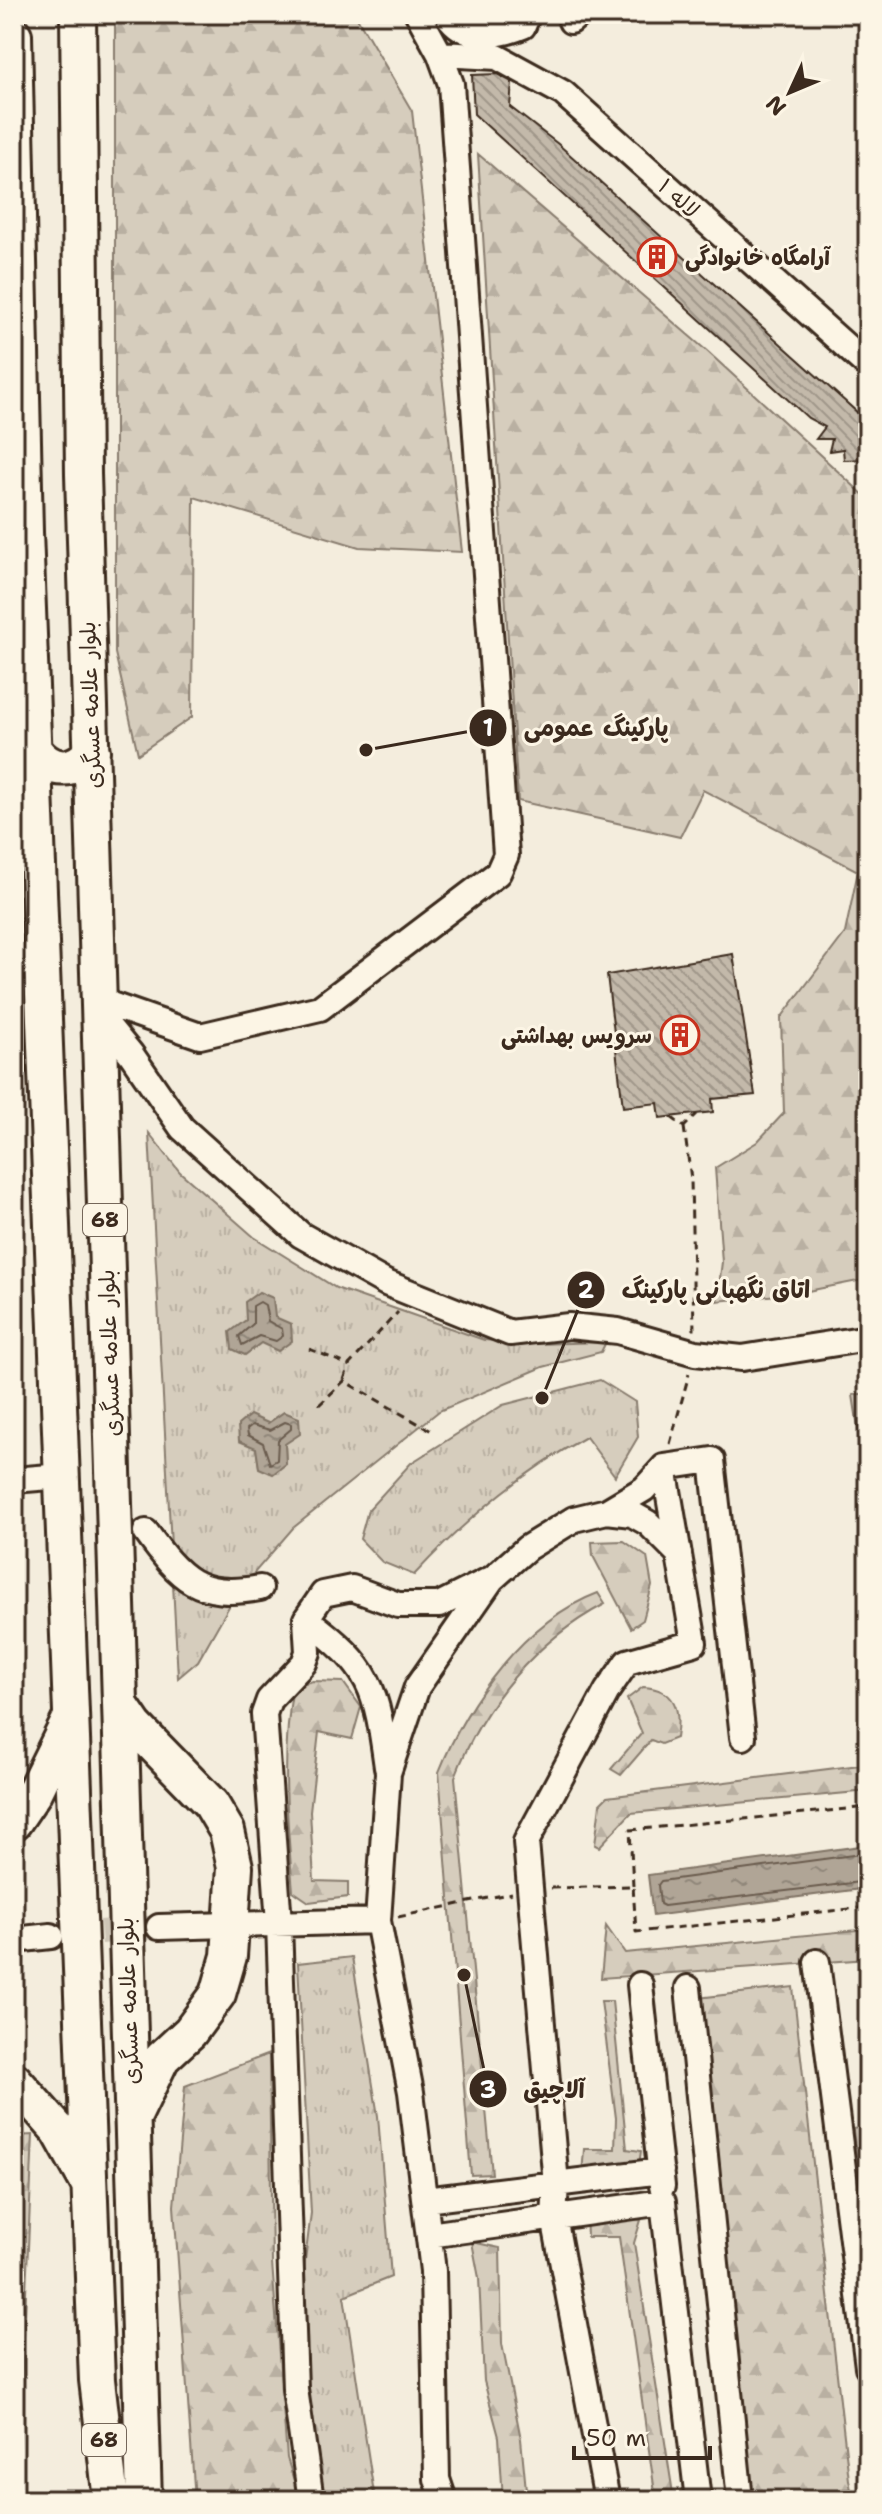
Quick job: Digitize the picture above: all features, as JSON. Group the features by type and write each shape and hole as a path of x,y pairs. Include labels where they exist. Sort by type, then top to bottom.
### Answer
{"highway":[{"name":"بلوار علامه عسگری","path":"78,15 83,474 144,2500"},
{"name":"بلوار علامه عسگری","path":"14,35 19,533 35,751 97,2380 111,2500"},
{"path":"35,751 43,762 56,768 70,768 83,762 92,751"},
{"path":"120,1704 135,1726 211,1804 227,1831 235,1867 229,1956 218,1994 190,2032 162,2058 132,2122"},
{"path":"14,1822 33,1794 72,1715"},
{"path":"14,2080 59,2131 91,2189"},
{"path":"95,2500 97,2380"},
{"path":"140,2425 159,2500"}],"street":[{"path":"100,1009 200,1036 320,1008 498,873 506,855 451,84 440,54 418,14"},
{"path":"447,14 454,25 476,35 501,35 523,26 528,14"},
{"name":"لاله ۱","path":"440,54 497,57 563,93 868,366"},
{"path":"100,1009 182,1128 301,1235 386,1283 510,1333 569,1326 618,1331 695,1353 742,1358 868,1338"},
{"path":"388,1773 417,1687 492,1579 527,1548 574,1519 607,1511 644,1489 664,1467 712,1460 743,1737"},
{"path":"607,2500 554,2217 556,2184 526,1842 607,1691 627,1662 694,1643 664,1467"},
{"path":"14,1480 62,1476"},
{"path":"607,1511 632,1514 648,1523 679,1554"},
{"path":"146,1532 171,1565 201,1588 222,1593 260,1588"},
{"path":"311,2500 295,2375 279,1923 264,1714 269,1700 304,1663 308,1652 306,1619 323,1594 352,1588 398,1605 439,1605 492,1579"},
{"path":"306,1619 348,1652 371,1685 379,1712 388,1773 378,1921 411,2092 429,2235 433,2271 437,2479 444,2500"},
{"path":"159,1927 378,1921"},
{"path":"14,1940 51,1936"},
{"path":"817,1962 868,2367"},
{"path":"640,1985 698,2500"},
{"path":"688,1988 740,2500"},
{"path":"425,2200 661,2171"},
{"path":"429,2235 663,2202"}],"path":[{"path":"684,1127 697,1114"},
{"path":"664,1467 695,1353 691,1179 684,1127 671,1117"},
{"path":"319,1405 344,1381 349,1365 414,1294"},
{"path":"309,1349 349,1365"},
{"path":"344,1381 435,1433"},
{"path":"868,1807 630,1830 636,1932 868,1907"},
{"path":"378,1921 530,1889 633,1886"}],"green space":[{"path":"115,14 355,14 412,111 462,552 359,547 194,497 192,717 138,754 115,653"},
{"path":"478,154 708,352 868,499 868,1279 798,1293 717,1301 722,1262 715,1168 757,1142 784,1113 781,1018 845,933 858,871 703,790 680,837 518,801"},
{"path":"149,1133 180,1172 254,1237 336,1288 484,1340 534,1344 606,1342 601,1352 543,1367 439,1411 293,1528 236,1594 198,1661 178,1678","holes":["285,1444 286,1464 259,1467 256,1448"]},
{"path":"600,1380 635,1402 638,1437 615,1476 586,1437 538,1466 494,1499 414,1575 382,1562 360,1539 368,1510 411,1463 503,1405"},
{"path":"868,1393 868,1492 853,1395"},
{"path":"624,1541 647,1557 652,1586 643,1620 631,1628 593,1556 592,1542"},
{"path":"598,1593 605,1604 556,1636 514,1677 496,1700 480,1724 455,1777 492,2174 471,2175 439,1772 465,1718 501,1667 546,1623"},
{"path":"14,1605 22,1722 14,1734"},
{"path":"313,1681 343,1682 361,1707 352,1739 319,1732 310,1811 314,1881 348,1882 348,1897 309,1902 293,1891 286,1763 293,1686"},
{"path":"643,1687 663,1692 674,1702 678,1718 676,1738 661,1744 651,1740 621,1775 611,1769 642,1733 627,1699"},
{"path":"868,1764 868,1791 631,1813 599,1847 595,1845 600,1804 607,1797"},
{"path":"606,1926 625,1953 868,1929 868,1959 601,1978"},
{"path":"352,1957 378,2116 391,2277 344,2296 375,2500 312,2500 295,2339 311,2213 298,1963"},
{"path":"793,1987 853,2500 749,2500 698,1998"},
{"path":"601,2001 612,2001 627,2149 641,2151 639,2165 582,2175 584,2149 615,2149 616,2118"},
{"path":"269,2054 272,2263 287,2458 300,2500 195,2500 174,2206 185,2086"},
{"path":"868,2125 868,2270 853,2129"},
{"path":"33,2135 17,2496 14,2499 14,2136"},
{"path":"586,2213 641,2220 634,2243 674,2500 656,2500 619,2237 587,2237"},
{"path":"472,2242 500,2248 502,2344 521,2439 527,2500 503,2500 499,2437 484,2381 479,2278"}],"water":[{"path":"259,1292 273,1298 275,1317 291,1324 292,1341 278,1351 261,1343 245,1355 232,1349 230,1332 246,1320 245,1302"},
{"path":"284,1412 299,1418 300,1434 285,1444 286,1464 273,1474 259,1468 256,1448 239,1441 238,1425 250,1415 268,1423"},
{"path":"868,1845 868,1888 653,1916 648,1875"}],"building":[{"name":"آرامگاه خانوادگی","path":"497,74 512,82 510,107 558,144 868,422 868,459 844,460 843,449 829,451 832,439 816,439 825,427 808,418 474,114 472,75"},
{"name":"سرویس بهداشتی","path":"733,954 755,1095 712,1099 713,1112 660,1118 658,1103 623,1107 607,975"}],"tunnel":[{"path":"65,1935 159,1927"}],"place":[{"name":"آرامگاه خانوادگی","path":"657,257"},
{"name":"پارکینگ عمومی","path":"366,750"},
{"name":"سرویس بهداشتی","path":"680,1035"},
{"name":"اتاق نگهبانی پارکینگ","path":"542,1398"},
{"name":"آلاچیق","path":"464,1975"}]}
